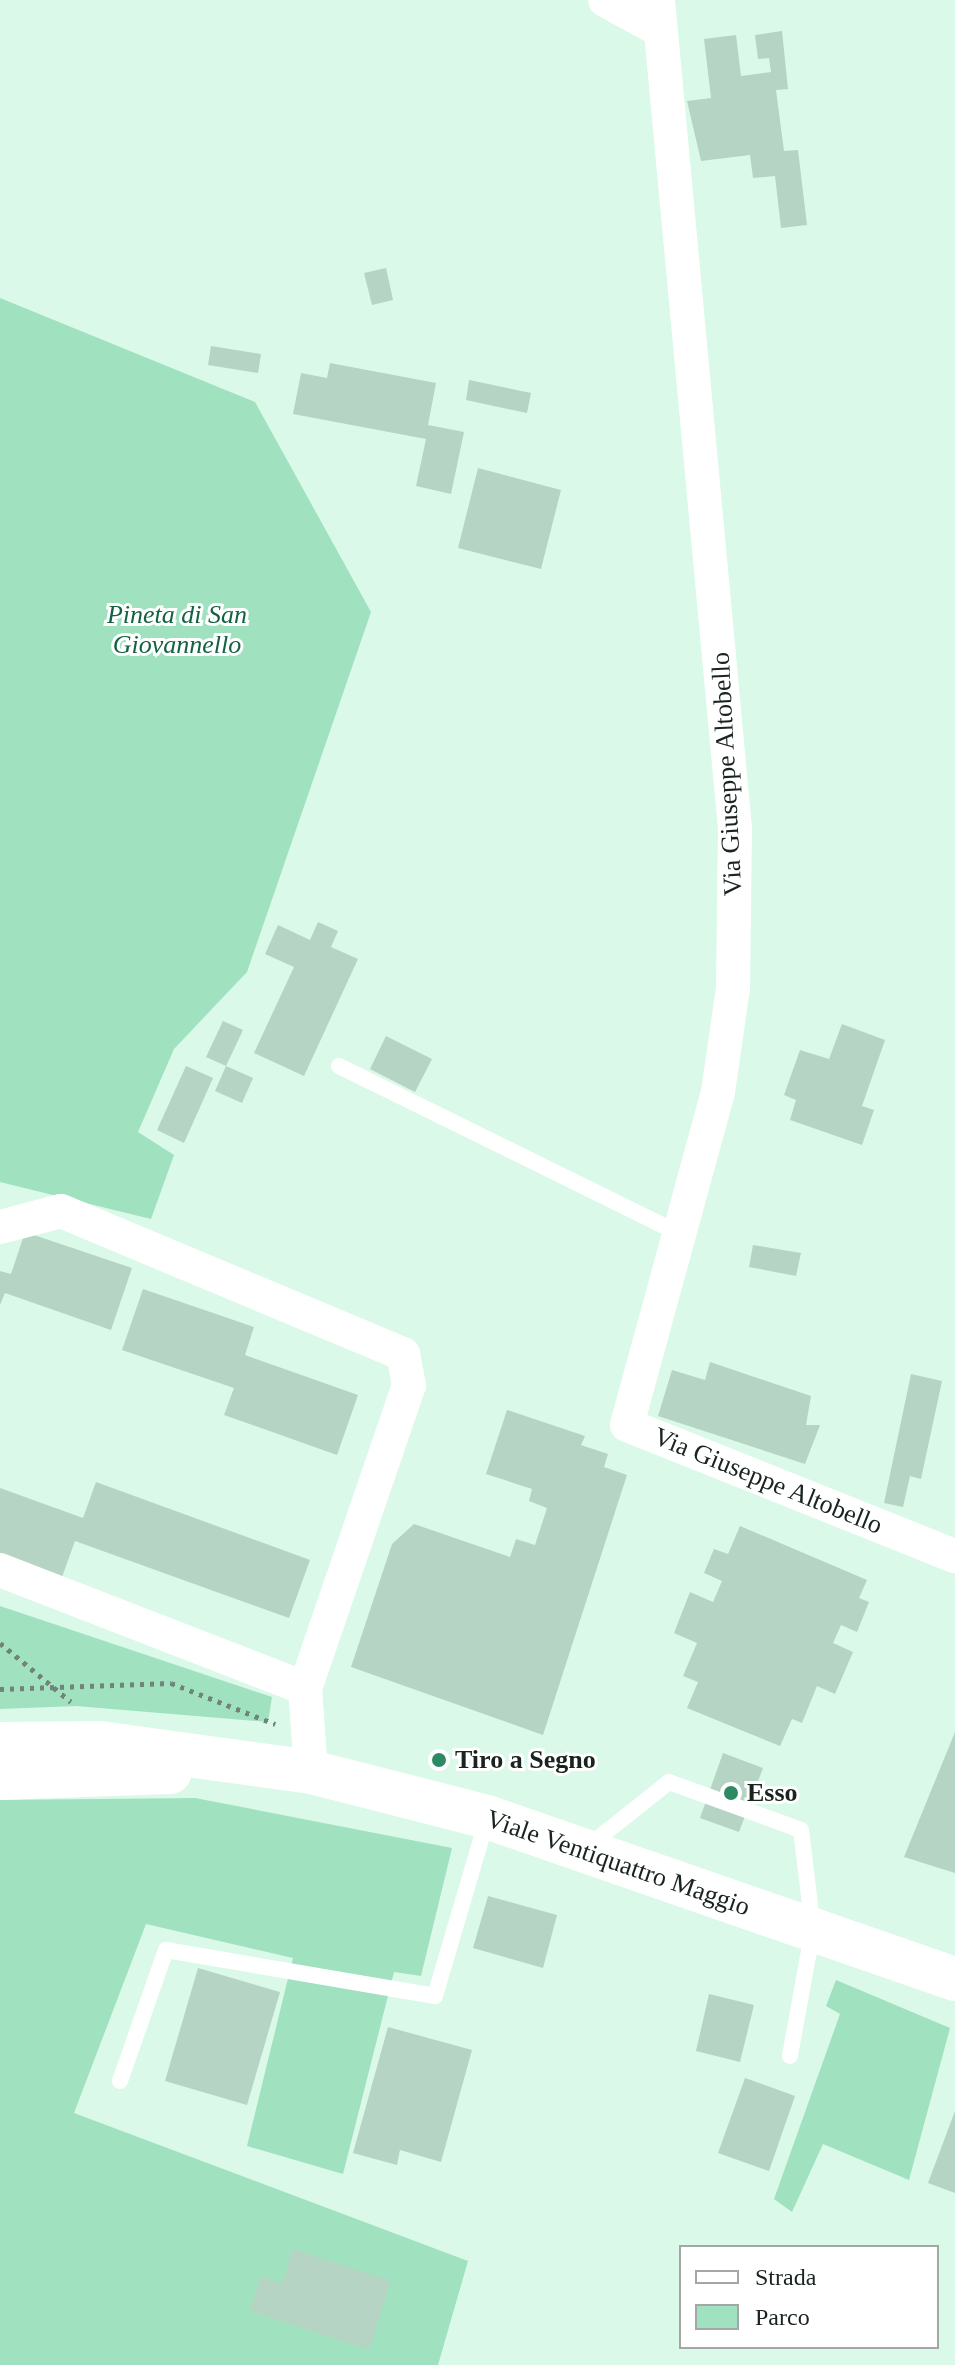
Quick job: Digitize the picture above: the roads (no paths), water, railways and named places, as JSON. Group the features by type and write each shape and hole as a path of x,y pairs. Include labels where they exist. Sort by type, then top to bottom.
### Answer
{"main road":[{"name":"Viale Ventiquattro Maggio","path":"0,1744 100,1743 300,1759 487,1817 955,1979"},
{"name":"Viale Ventiquattro Maggio","path":"0,1778 300,1759"}],"street":[{"path":"605,0 657,14"},
{"name":"Via Giuseppe Altobello","path":"657,14 735,828 733,988 718,1092 683,1235 627,1425 955,1556"},
{"path":"0,1227 61,1211 403,1354 409,1385 305,1688 300,1759"},
{"path":"0,1570 305,1688"}],"lane":[{"path":"339,1066 683,1235"},
{"path":"583,1850 669,1782 801,1830 813,1929 790,2056"},
{"path":"120,2081 166,1950 435,1996 487,1817"}],"place":[{"name":"Tiro a Segno","path":"439,1760"},
{"name":"Esso","path":"731,1793"}],"park label":[{"name":"Pineta di San Giovannello","path":"177,630"}]}
